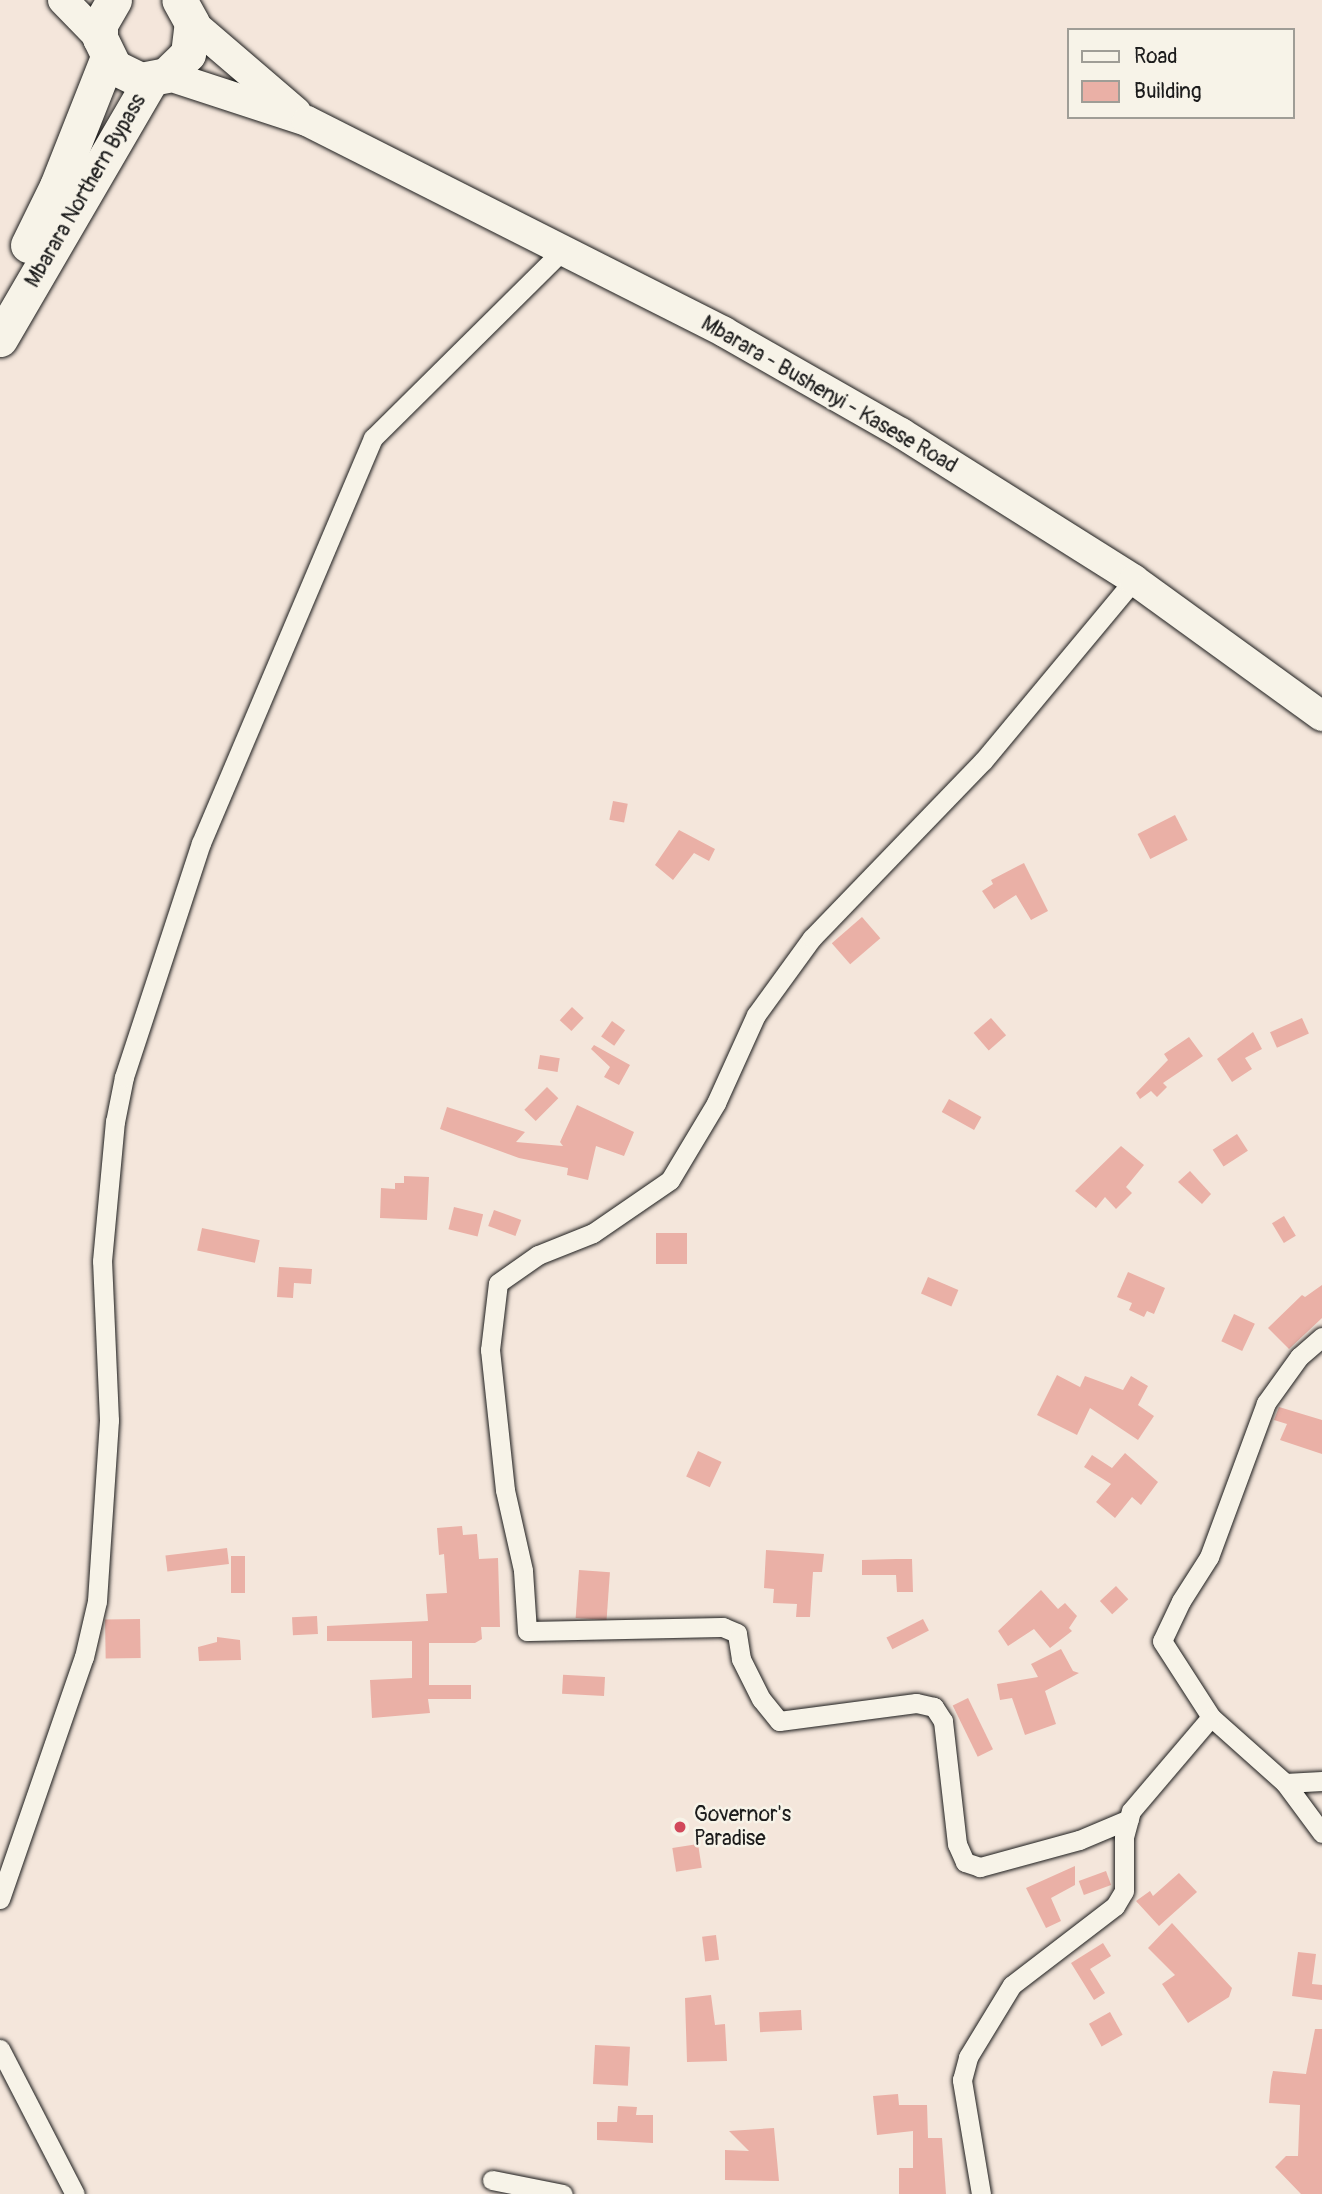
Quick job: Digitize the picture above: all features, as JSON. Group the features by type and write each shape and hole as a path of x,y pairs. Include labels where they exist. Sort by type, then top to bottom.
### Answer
{"highway":[{"name":"Mbarara Northern Bypass","path":"114,0 100,24 104,49 122,73 159,77"},
{"name":"Mbarara Northern Bypass","path":"0,339 159,77 188,54 187,9"},
{"name":"Mbarara Northern Bypass","path":"0,297 57,186 104,49"}],"main road":[{"path":"63,0 104,49"},
{"name":"Mbarara - Bushenyi - Kasese Road","path":"187,9 307,121"},
{"name":"Mbarara - Bushenyi - Kasese Road","path":"159,77 307,121 564,249 901,433 1134,580 1322,716"}],"street":[{"path":"0,1899 84,1657 97,1601 108,1420 102,1261 115,1122 124,1077 201,843 373,438 564,249"},
{"path":"1129,1819 1079,1840 980,1867 965,1863 957,1844 943,1721 934,1707 916,1703 779,1721 761,1699 741,1659 737,1633 723,1627 527,1631 523,1570 505,1490 490,1350 498,1283 538,1255 593,1233 670,1180 716,1103 756,1015 812,938 983,761 1134,580"},
{"path":"1322,1337 1299,1357 1266,1404 1209,1557 1181,1601 1162,1642 1211,1717 1285,1783 1322,1833"},
{"path":"981,2194 962,2080 968,2057 1012,1986 1115,1906 1124,1891 1124,1837 1129,1819 1151,1783 1211,1717"},
{"path":"1285,1783 1322,1781"},
{"path":"0,2049 75,2194"},
{"path":"492,2180 563,2194"}],"building":[{"path":"613,801 628,804 624,823 609,820"},
{"path":"1175,815 1188,840 1150,859 1138,834"},
{"path":"679,830 715,849 709,861 694,853 673,880 655,865"},
{"path":"1024,863 1048,911 1031,920 1016,895 994,909 982,891 993,884 991,880"},
{"path":"862,917 880,938 850,964 832,943"},
{"path":"572,1007 584,1018 571,1031 560,1020"},
{"path":"991,1018 1006,1035 989,1050 974,1033"},
{"path":"1302,1018 1309,1034 1277,1048 1270,1032"},
{"path":"612,1021 625,1030 614,1046 601,1037"},
{"path":"1253,1032 1262,1049 1245,1058 1252,1069 1232,1082 1217,1059"},
{"path":"1189,1037 1203,1056 1163,1083 1167,1087 1157,1097 1151,1091 1140,1099 1136,1093 1168,1060 1164,1054"},
{"path":"594,1045 630,1065 619,1085 604,1077 610,1067 591,1049"},
{"path":"540,1055 560,1058 558,1072 538,1069"},
{"path":"547,1087 558,1098 536,1121 524,1110"},
{"path":"949,1099 981,1117 974,1130 942,1112"},
{"path":"577,1105 634,1132 624,1156 596,1146 588,1180 567,1175 568,1168 519,1158 440,1129 447,1107 525,1132 516,1142 563,1146 560,1142"},
{"path":"1237,1134 1248,1151 1224,1167 1213,1150"},
{"path":"1121,1146 1144,1165 1126,1187 1132,1193 1116,1209 1105,1197 1096,1208 1075,1191"},
{"path":"1190,1171 1211,1194 1202,1204 1178,1182"},
{"path":"404,1176 429,1177 427,1220 380,1218 381,1188 395,1189 395,1183 404,1183"},
{"path":"454,1207 483,1214 478,1237 448,1229"},
{"path":"494,1210 521,1220 515,1236 488,1226"},
{"path":"1284,1216 1296,1236 1284,1243 1272,1223"},
{"path":"202,1228 260,1240 255,1263 197,1250"},
{"path":"656,1233 687,1233 687,1264 656,1264"},
{"path":"279,1267 312,1269 311,1284 294,1283 293,1298 277,1297"},
{"path":"1128,1272 1165,1288 1154,1314 1147,1311 1144,1317 1129,1310 1132,1303 1117,1297"},
{"path":"928,1277 958,1290 951,1306 921,1294"},
{"path":"1322,1285 1322,1318 1289,1349 1268,1328 1302,1295 1305,1297"},
{"path":"1234,1314 1255,1324 1242,1351 1221,1341"},
{"path":"1057,1375 1080,1387 1085,1376 1123,1390 1131,1376 1148,1386 1138,1405 1154,1416 1138,1440 1090,1408 1077,1435 1037,1415"},
{"path":"1279,1407 1322,1420 1322,1454 1280,1440 1287,1424 1274,1420"},
{"path":"698,1451 722,1462 710,1487 686,1476"},
{"path":"1125,1453 1158,1482 1141,1505 1132,1497 1115,1518 1096,1502 1111,1484 1084,1467 1092,1455 1112,1468"},
{"path":"462,1526 463,1535 477,1534 479,1559 498,1558 500,1627 481,1627 482,1639 475,1643 429,1643 429,1685 471,1685 471,1699 428,1699 430,1713 372,1718 370,1680 412,1678 412,1641 327,1641 327,1626 428,1621 426,1594 447,1593 444,1554 439,1555 437,1528"},
{"path":"227,1548 229,1564 167,1571 165,1556"},
{"path":"766,1550 824,1554 822,1572 813,1572 810,1617 796,1617 797,1604 773,1603 774,1589 764,1588"},
{"path":"231,1556 245,1556 245,1593 231,1593"},
{"path":"912,1559 913,1592 897,1592 896,1575 862,1575 862,1560"},
{"path":"579,1570 610,1572 607,1620 576,1618"},
{"path":"1116,1586 1128,1599 1112,1614 1100,1601"},
{"path":"1041,1590 1058,1609 1065,1603 1077,1616 1069,1628 1072,1631 1050,1648 1034,1629 1008,1646 998,1631"},
{"path":"317,1616 318,1634 293,1635 292,1617"},
{"path":"140,1619 141,1658 106,1659 105,1620"},
{"path":"923,1619 929,1631 892,1649 886,1638"},
{"path":"217,1637 240,1640 241,1660 199,1661 198,1647 217,1642"},
{"path":"1061,1649 1073,1671 1079,1673 1045,1691 1056,1724 1025,1735 1012,1698 1000,1700 997,1684 1038,1677 1031,1664"},
{"path":"563,1675 605,1677 604,1696 562,1694"},
{"path":"968,1698 993,1749 978,1757 953,1705"},
{"path":"698,1844 702,1868 676,1872 672,1848"},
{"path":"1075,1866 1075,1885 1051,1898 1061,1921 1046,1928 1026,1888"},
{"path":"1106,1871 1111,1885 1084,1895 1079,1881"},
{"path":"1179,1873 1197,1892 1159,1926 1136,1901 1150,1891 1153,1896"},
{"path":"1172,1923 1232,1988 1229,1997 1188,2023 1162,1984 1175,1975 1148,1948"},
{"path":"716,1935 719,1960 705,1962 702,1937"},
{"path":"1103,1943 1111,1956 1090,1969 1105,1993 1094,2000 1071,1963"},
{"path":"1298,1952 1316,1954 1312,1984 1322,1985 1322,2000 1292,1996"},
{"path":"711,1995 715,2025 725,2024 727,2061 687,2062 685,1998"},
{"path":"801,2010 802,2030 760,2032 759,2012"},
{"path":"1110,2012 1123,2035 1102,2046 1089,2024"},
{"path":"1315,2029 1322,2029 1322,2194 1301,2194 1275,2167 1286,2156 1298,2156 1300,2105 1269,2103 1273,2071 1306,2074"},
{"path":"595,2045 630,2047 628,2086 593,2084"},
{"path":"898,2094 899,2105 927,2105 928,2138 942,2138 946,2194 899,2194 899,2168 913,2168 913,2131 877,2135 873,2096"},
{"path":"618,2106 637,2107 636,2115 653,2115 653,2143 597,2140 597,2122 617,2122"},
{"path":"774,2128 779,2181 725,2180 725,2150 749,2151 729,2131"}],"place":[{"name":"Governor's Paradise","path":"680,1827"}]}
